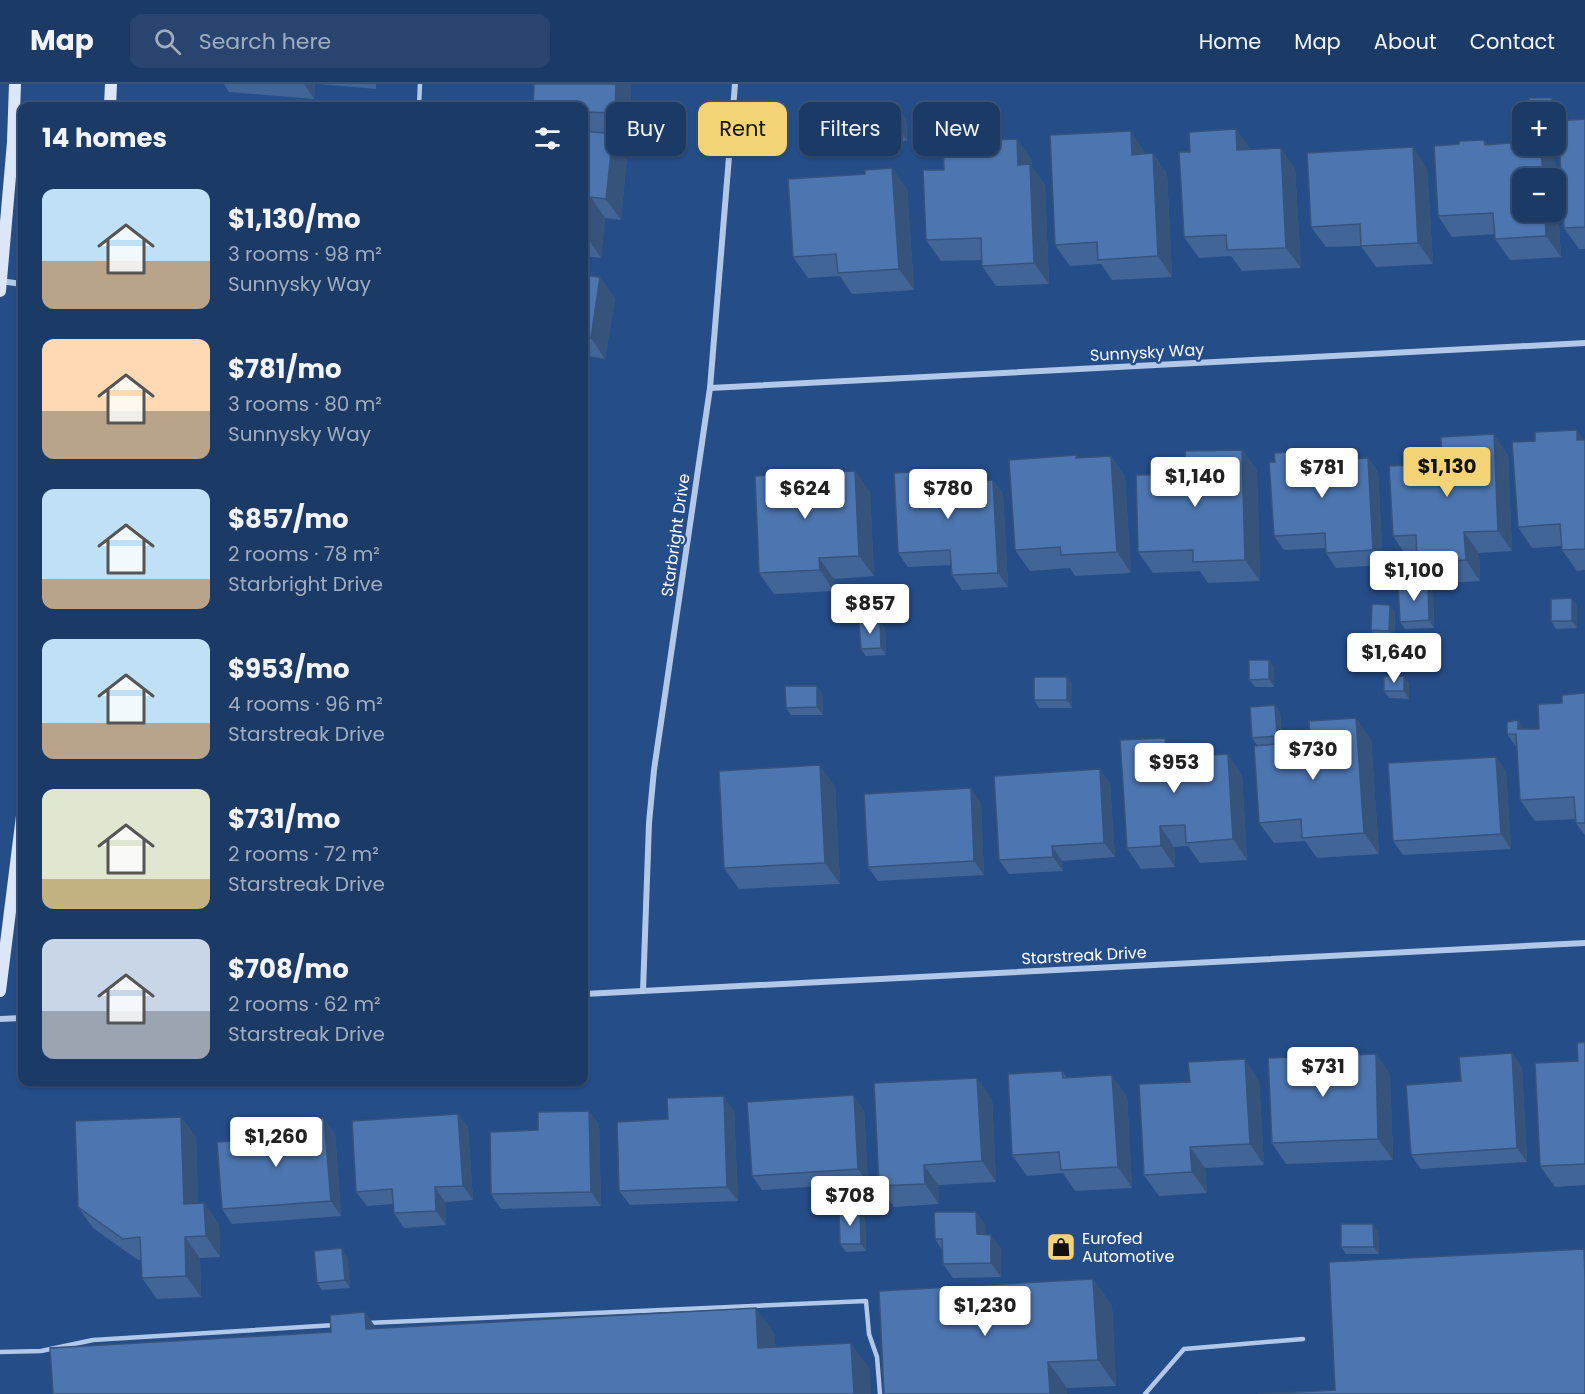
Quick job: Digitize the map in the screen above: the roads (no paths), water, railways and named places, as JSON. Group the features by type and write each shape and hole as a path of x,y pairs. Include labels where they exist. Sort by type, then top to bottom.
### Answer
{"main road":[{"path":"0,285 14,142 15,84"},
{"path":"110,102 111,84"},
{"path":"0,991 18,848"}],"street":[{"name":"Starbright Drive","path":"643,991 649,823 654,770 710,388 735,84"},
{"path":"0,285 18,284"},
{"name":"Sunnysky Way","path":"710,388 1585,344"},
{"name":"Starstreak Drive","path":"588,994 1585,943"},
{"path":"0,1019 18,1018"}],"lane":[{"path":"419,102 420,84"},
{"path":"364,1323 866,1301 869,1334 877,1357 880,1394"},
{"path":"0,1352 41,1352 93,1340 340,1324"},
{"path":"1145,1394 1184,1350 1303,1339"}],"place":[{"name":"Eurofed Automotive","path":"1061,1247"}]}
